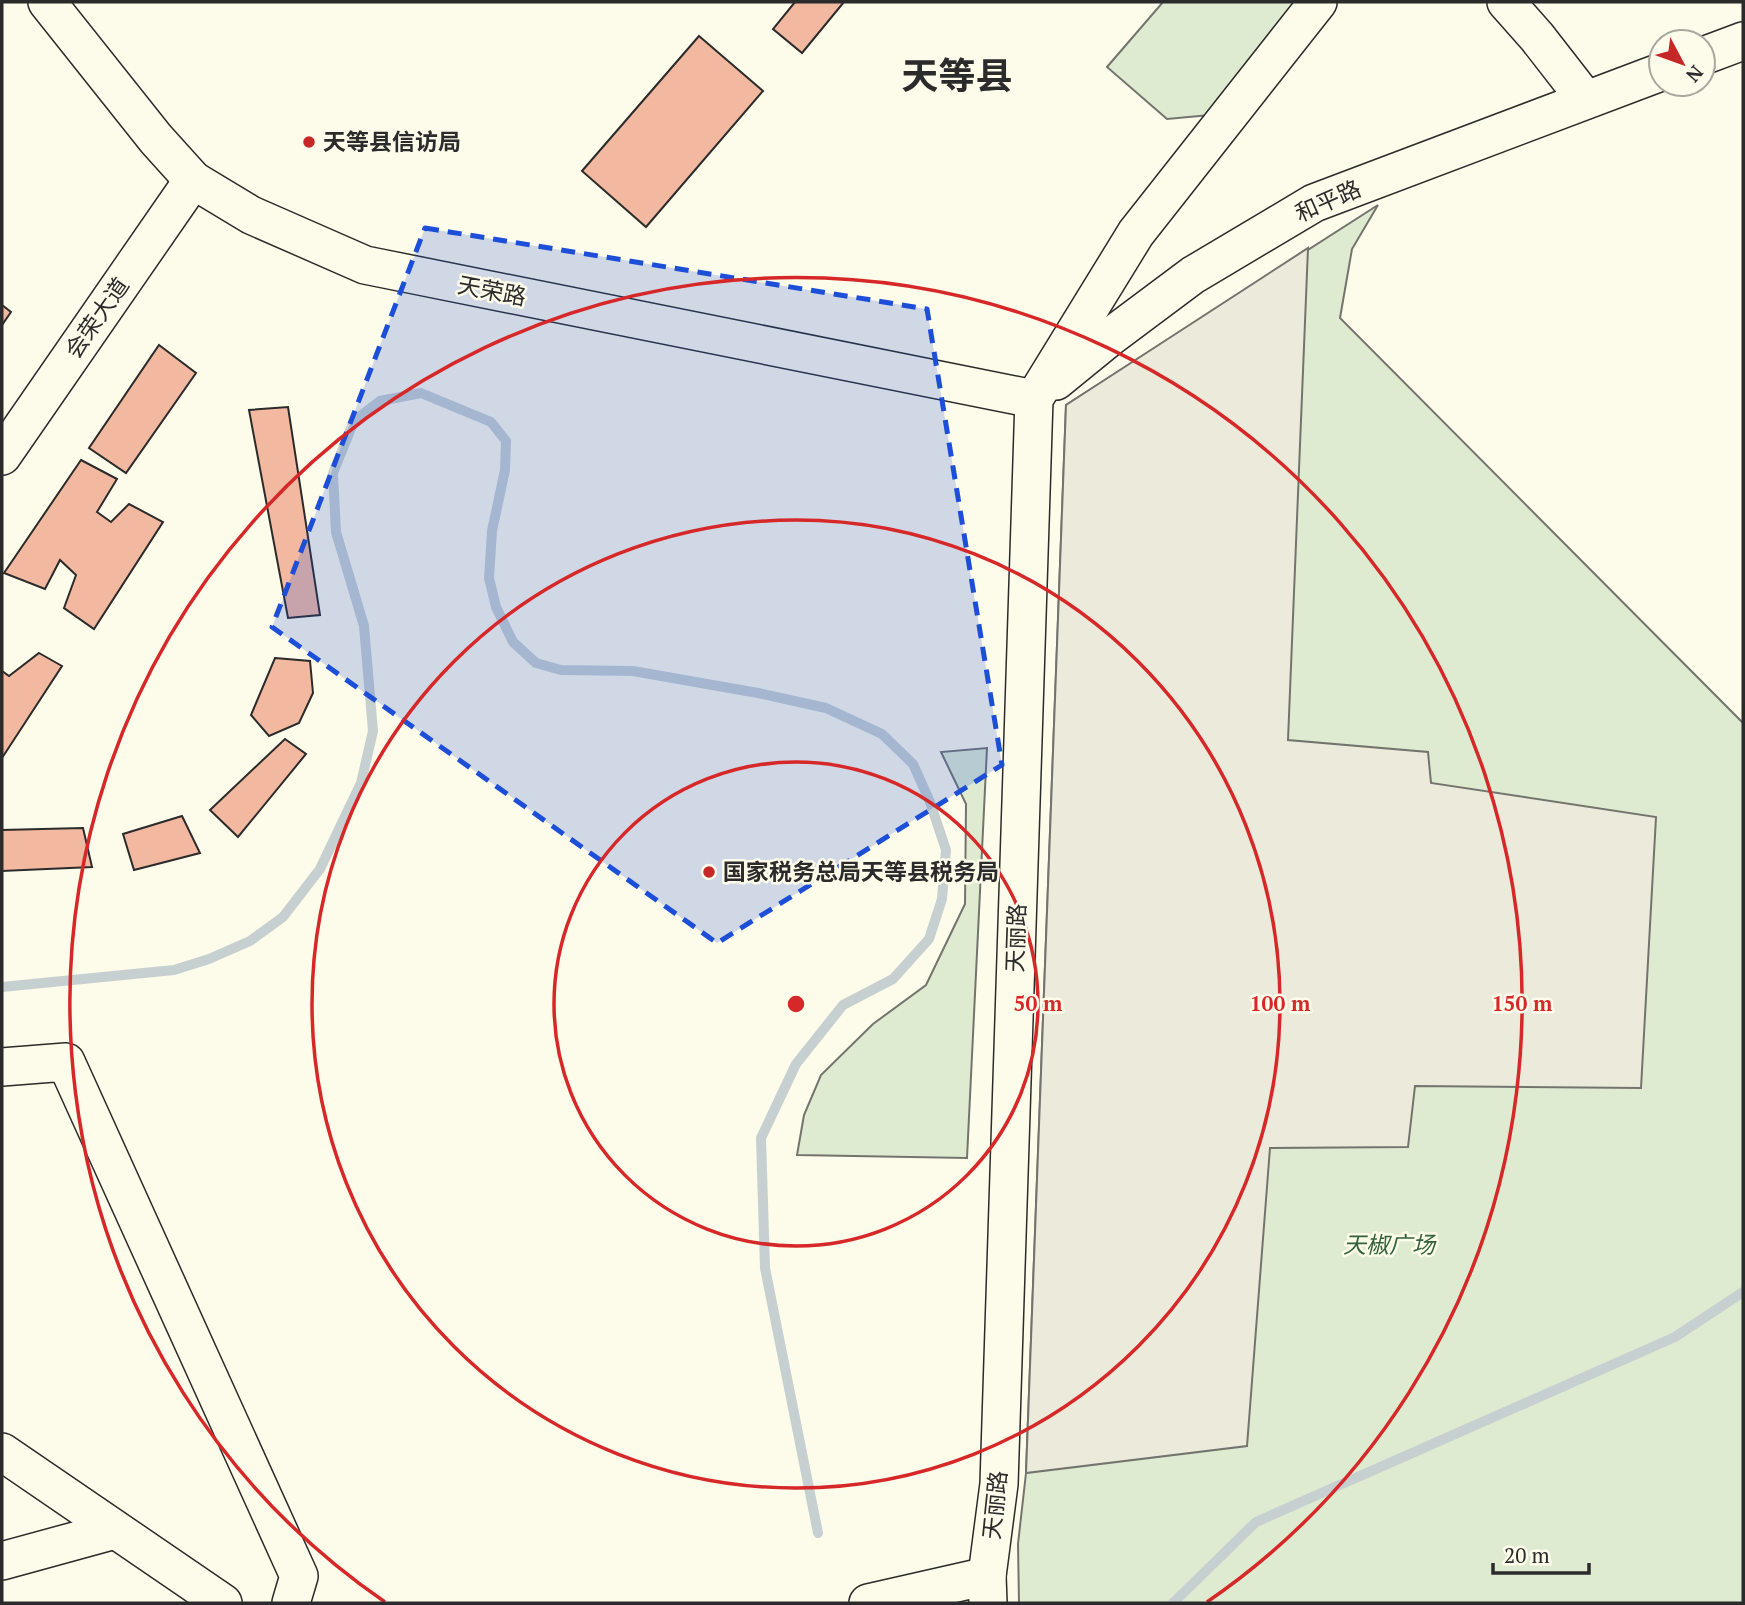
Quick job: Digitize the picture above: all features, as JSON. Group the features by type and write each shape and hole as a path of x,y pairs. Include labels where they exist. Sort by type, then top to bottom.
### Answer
{"street":[{"name":"天荣路","path":"47,2 156,139 193,180 251,215 365,265 1034,399"},
{"path":"1034,399 1136,233 1318,2"},
{"path":"1506,2 1586,100"},
{"path":"1717,51 1743,41"},
{"name":"和平路","path":"1034,399 1110,337 1193,275 1314,203 1647,77"},
{"name":"会荣大道","path":"2,456 193,180"},
{"name":"天丽路","path":"988,1590 999,1484 1034,399"},
{"path":"2,1067 66,1062 299,1576 291,1603"},
{"path":"2,1452 223,1603"},
{"path":"2,1561 115,1530"},
{"path":"868,1603 988,1590"}],"highlighted area":[{"path":"425,228 927,309 1002,765 717,943 272,627"}],"green space":[{"path":"1163,2 1317,2 1221,114 1167,119 1107,67"},
{"name":"天椒广场","path":"1378,205 1352,249 1340,318 1743,723 1743,1603 1019,1603 1018,1544 1026,1473 1066,405"},
{"path":"987,748 967,1158 797,1155 804,1115 821,1075 873,1024 926,985 965,904 966,804 941,752"}],"shaded area":[{"path":"1308,248 1288,740 1428,752 1431,783 1656,817 1641,1088 1415,1086 1408,1147 1270,1148 1247,1446 1026,1473 1066,405"}],"building":[{"path":"795,2 844,2 802,53 773,29"},
{"path":"699,36 763,91 646,227 582,171"},
{"path":"2,305 11,312 2,325"},
{"path":"159,345 196,373 126,473 89,448"},
{"path":"288,407 320,615 288,618 249,410"},
{"path":"81,460 117,479 97,512 111,522 129,504 163,522 94,629 64,608 76,575 60,560 45,589 4,573"},
{"path":"39,653 62,666 2,758 2,671 9,676"},
{"path":"275,658 310,661 313,693 299,723 269,736 251,715"},
{"path":"285,739 306,754 238,837 210,810"},
{"path":"182,816 200,853 134,870 123,834"},
{"path":"83,828 92,867 2,871 2,830"}],"waterway":[{"path":"2,987 174,970 209,959 250,941 283,917 320,869 361,783 373,731 364,626 336,532 333,473 354,421 380,401 421,393 491,422 506,441 505,470 492,531 489,578 496,607 513,642 536,663 561,670 633,671 758,693 826,708 882,734 913,764 930,802 946,850 942,899 929,939 893,979 843,1005 796,1064 761,1138 765,1268 818,1533"},
{"path":"1173,1603 1256,1522 1675,1337 1743,1292"}],"place":[{"name":"天等县信访局","path":"309,142"},
{"name":"国家税务总局天等县税务局","path":"709,872"}],"district":[{"name":"天等县","path":"957,76"}]}
